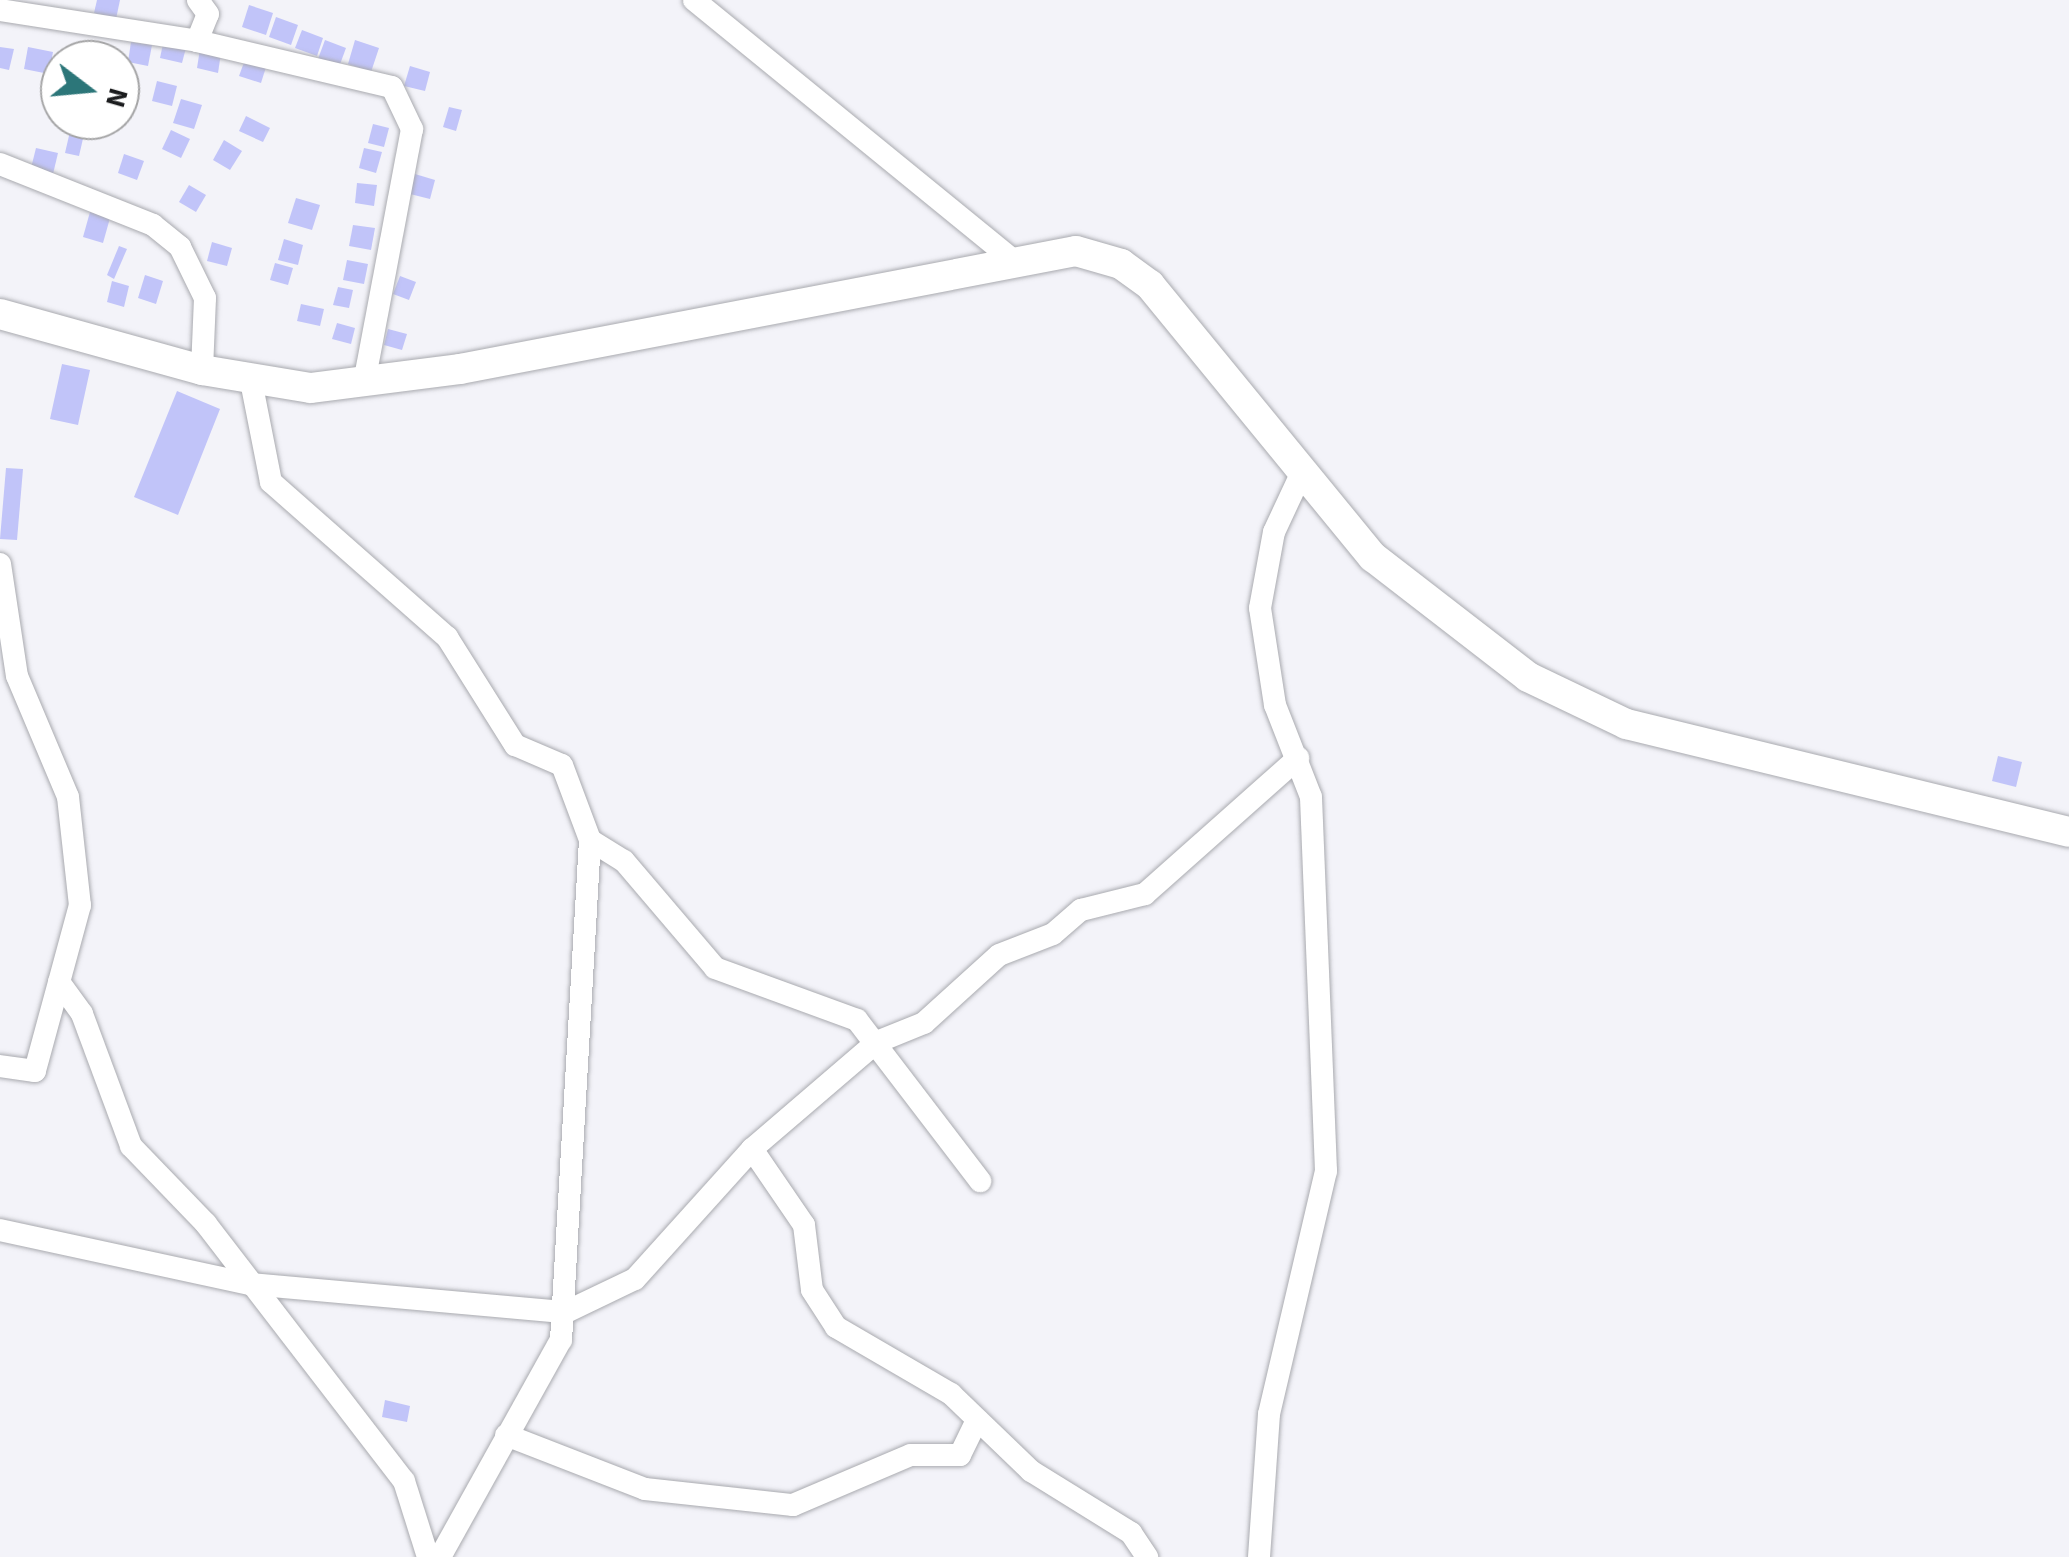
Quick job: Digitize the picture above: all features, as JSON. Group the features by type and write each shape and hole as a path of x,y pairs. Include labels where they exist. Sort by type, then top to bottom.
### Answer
{"main road":[{"path":"0,314 252,381 364,384 1076,251 1121,264 1150,286 1301,474 1438,615 1528,677 1626,724 2069,832"}],"street":[{"path":"197,41 208,14 198,0"},
{"path":"694,0 1013,260"},
{"path":"0,10 197,41 392,88 410,114 364,384"},
{"path":"0,164 153,225 180,247 205,298 202,370"},
{"path":"252,381 271,482 447,636 514,745 562,765 590,840 566,1312 542,1388 506,1435 440,1557"},
{"path":"1259,1557 1269,1414 1326,1172 1311,798 1275,705 1260,608 1274,532 1301,474"},
{"path":"0,564 4,631 68,797 80,904 32,1075 0,1066"},
{"path":"0,1230 250,1284 566,1312 635,1279 752,1148 877,1042 924,1022 999,955 1052,934 1080,910 1146,894 1298,758"},
{"path":"590,840 624,861 714,968 838,1008 877,1042 980,1181"},
{"path":"59,982 82,1014 131,1146 250,1284 412,1492 428,1557"},
{"path":"752,1148 804,1224 819,1308 976,1420 1031,1471 1131,1534 1146,1557"},
{"path":"506,1435 645,1489 793,1505 912,1455 960,1455 976,1420"}],"building":[{"path":"97,0 120,0 116,19 94,13"},
{"path":"249,5 273,13 266,35 242,27"},
{"path":"276,17 298,25 291,45 269,37"},
{"path":"302,30 323,38 317,56 295,48"},
{"path":"164,39 187,44 182,63 160,58"},
{"path":"325,40 346,48 339,67 318,59"},
{"path":"355,40 379,48 371,72 348,64"},
{"path":"140,43 152,45 148,66 140,64"},
{"path":"0,47 14,49 9,70 0,68"},
{"path":"28,47 40,49 40,72 24,69"},
{"path":"200,49 221,53 218,73 197,68"},
{"path":"246,57 267,64 261,83 239,76"},
{"path":"410,66 430,72 425,91 404,86"},
{"path":"157,81 177,86 172,106 152,101"},
{"path":"181,99 202,105 194,129 173,123"},
{"path":"449,107 462,110 456,131 443,127"},
{"path":"246,116 270,128 263,142 239,131"},
{"path":"373,124 389,128 384,147 368,143"},
{"path":"171,130 190,139 181,158 162,149"},
{"path":"68,140 83,140 79,156 65,153"},
{"path":"224,140 242,151 230,170 213,160"},
{"path":"36,148 58,153 53,174 31,168"},
{"path":"364,148 382,152 376,173 359,168"},
{"path":"124,154 144,161 137,180 118,173"},
{"path":"415,174 435,180 430,199 410,194"},
{"path":"357,183 377,185 374,206 355,203"},
{"path":"189,185 206,195 196,212 179,202"},
{"path":"296,198 320,205 312,230 288,223"},
{"path":"90,212 110,218 103,243 83,237"},
{"path":"353,225 375,228 371,250 349,246"},
{"path":"284,239 303,245 298,265 278,260"},
{"path":"212,242 232,248 227,266 207,261"},
{"path":"119,246 127,249 114,279 107,275"},
{"path":"347,260 368,264 364,284 343,280"},
{"path":"275,263 293,268 288,285 270,280"},
{"path":"145,275 163,281 156,304 138,298"},
{"path":"400,276 416,282 409,300 393,294"},
{"path":"112,281 129,286 124,307 107,302"},
{"path":"338,287 353,290 349,308 333,305"},
{"path":"301,304 324,309 320,326 297,321"},
{"path":"337,323 355,328 351,344 332,339"},
{"path":"388,329 407,334 402,350 384,345"},
{"path":"62,364 90,370 78,425 50,419"},
{"path":"177,391 220,409 178,515 134,497"},
{"path":"6,468 23,469 17,540 0,539"},
{"path":"1998,756 2022,762 2016,787 1992,781"},
{"path":"385,1400 410,1406 407,1422 382,1417"}]}
